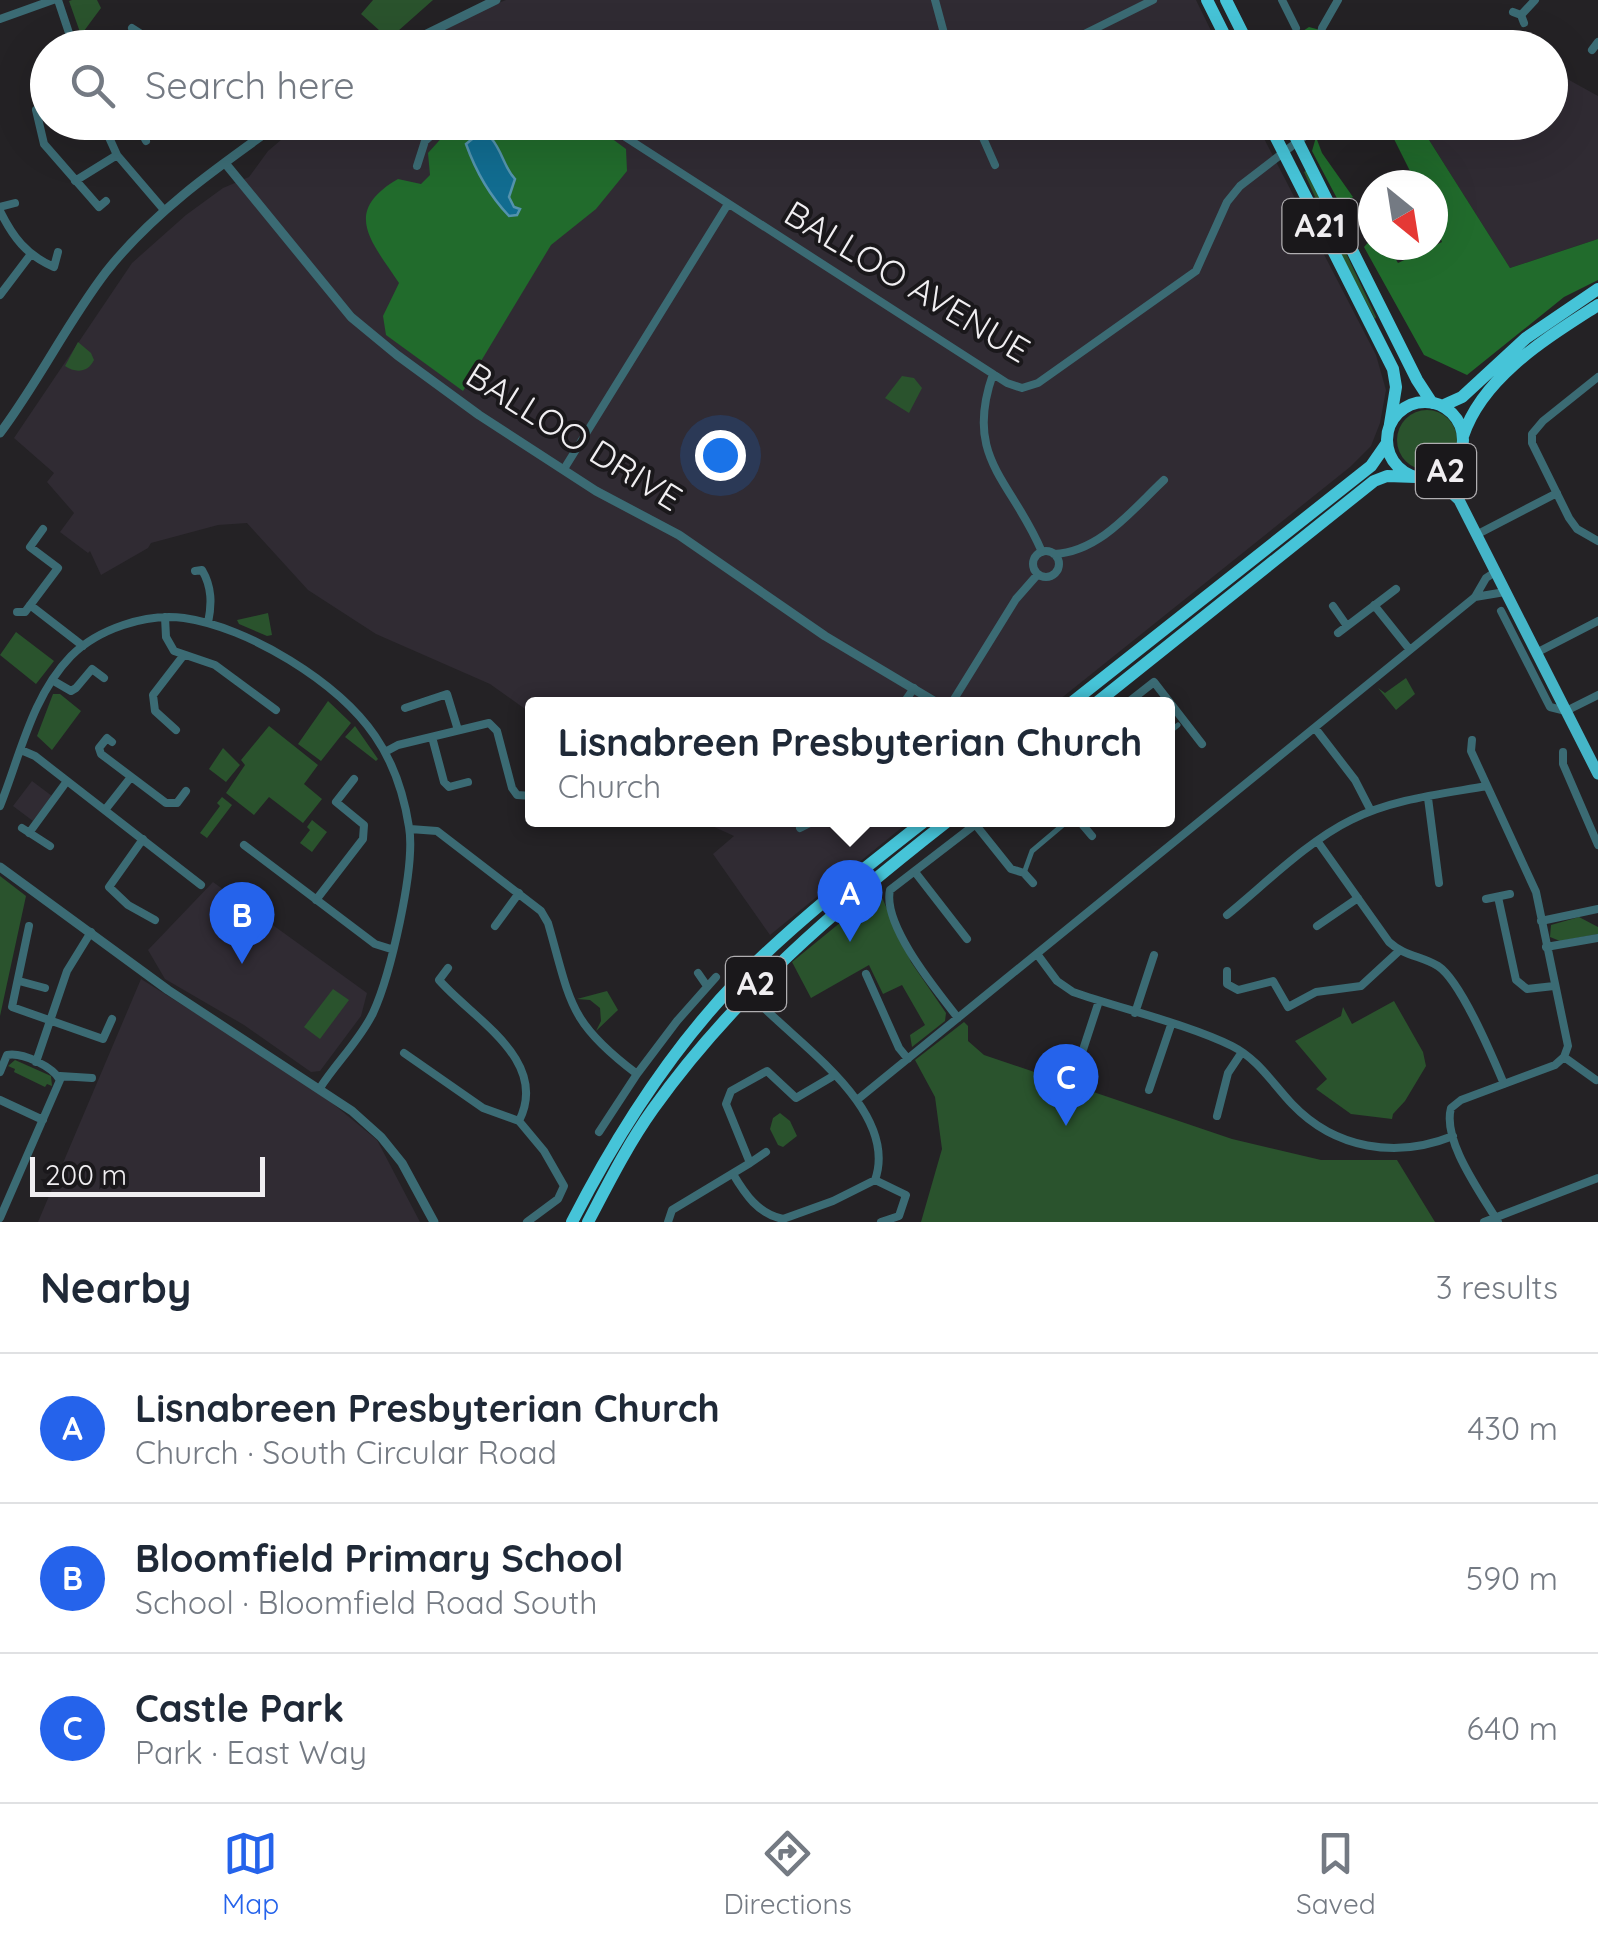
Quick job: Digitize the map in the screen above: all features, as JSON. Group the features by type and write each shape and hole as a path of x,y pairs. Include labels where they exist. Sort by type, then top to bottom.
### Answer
{"highway":[{"path":"1207,0 1222,30"},
{"path":"1226,0 1241,30"},
{"name":"A21","path":"1285,140 1417,380 1437,404"},
{"path":"1288,140 1291,147"},
{"name":"A21","path":"1290,140 1319,223 1392,369 1396,387 1390,424"},
{"name":"A2","path":"1079,697 1371,466 1387,442 1390,424 1403,409 1412,404 1437,404 1462,397 1526,338 1598,288"},
{"name":"A2","path":"1104,697 1374,481 1387,476 1442,473 1451,467 1476,405 1490,388 1533,350 1598,305"},
{"name":"A2","path":"1437,404 1459,425 1462,443"},
{"name":"A2","path":"1387,442 1396,464 1420,477"},
{"name":"A2","path":"572,1222 616,1139 738,981 820,902 917,827"},
{"name":"A2","path":"588,1222 651,1112 692,1056 749,992 818,924 941,827"}],"main road":[{"path":"1459,500 1462,443"},
{"path":"1420,477 1444,486 1459,500 1598,774"}],"street":[{"path":"0,19 55,0 67,30"},
{"path":"435,30 496,0"},
{"path":"935,0 943,30"},
{"path":"1093,30 1154,0"},
{"path":"1280,27 1294,24 1282,0"},
{"path":"1322,30 1338,0"},
{"path":"1519,16 1535,0"},
{"path":"43,140 99,208 106,201"},
{"path":"110,140 118,156 164,210"},
{"path":"0,433 107,272 164,210 257,140"},
{"path":"417,166 428,140"},
{"name":"BALLOO AVENUE","path":"630,140 993,374 1022,388 1038,383 1196,271 1227,202 1240,186 1300,140"},
{"path":"984,140 995,165"},
{"path":"75,181 118,156"},
{"name":"BALLOO DRIVE","path":"225,164 351,317 479,415 596,491 678,535 825,636 928,697"},
{"path":"15,203 0,209 13,236 31,254 54,266 58,252"},
{"path":"564,468 728,204"},
{"path":"0,295 31,254"},
{"path":"993,374 982,415 986,444 1042,552"},
{"path":"1598,378 1532,434 1532,443 1572,524 1598,542"},
{"path":"1042,552 1080,550 1107,532 1164,480"},
{"path":"1476,535 1557,494"},
{"path":"17,612 25,612 58,568 30,547 43,529"},
{"path":"1038,574 1034,561 1042,552"},
{"path":"1038,574 1048,577 1056,573 1059,561 1054,554"},
{"path":"195,572 202,570 207,578 212,602 208,623"},
{"path":"857,1100 1476,597 1486,578 1495,572"},
{"path":"955,697 1016,598 1038,574"},
{"path":"1338,633 1396,589"},
{"path":"1476,597 1504,592"},
{"path":"30,604 83,646"},
{"path":"1333,606 1348,626"},
{"path":"1374,606 1410,650"},
{"path":"1501,611 1547,704 1566,710 1598,694"},
{"path":"165,617 168,643 183,656 220,668 276,710"},
{"path":"0,806 4,786 52,680 83,646 130,623 165,617 208,623 288,659 362,721 385,752 400,788 410,829 406,883 373,1012 320,1088"},
{"path":"1536,653 1598,621"},
{"path":"176,730 155,712 152,696 183,656"},
{"path":"52,680 66,691 76,688 92,669 104,678"},
{"path":"1135,697 1154,682 1166,697"},
{"path":"908,697 914,688"},
{"path":"405,708 448,694 458,730"},
{"path":"1175,709 1202,744"},
{"path":"385,752 489,723 494,725 512,788 517,795 525,796"},
{"path":"1315,728 1355,780 1371,811"},
{"path":"432,737 444,782 450,787 468,782"},
{"path":"112,742 106,738 101,754 166,803 177,803 186,791"},
{"path":"1472,740 1471,752 1536,892 1554,986 1568,1034 1564,1056 1550,1068 1454,1104 1448,1120 1462,1162 1497,1220"},
{"path":"21,750 35,756 200,885"},
{"path":"1563,752 1563,764 1598,844"},
{"path":"105,810 130,777"},
{"path":"316,900 363,839 364,824 336,802 354,779"},
{"path":"50,846 25,831 68,781"},
{"path":"1227,915 1341,825 1371,811 1487,786"},
{"path":"1428,798 1440,882"},
{"path":"958,1018 914,960 887,902 890,890 972,827"},
{"path":"981,827 1010,868 1024,873 1033,883"},
{"path":"1024,873 1032,851 1061,827"},
{"path":"1085,827 1092,836"},
{"path":"410,829 437,830 541,911 576,1014 601,1046 637,1074"},
{"path":"143,839 109,886 128,905 155,920"},
{"path":"1318,842 1389,942 1399,951 1446,973 1489,1047 1504,1084"},
{"path":"244,844 375,944 391,950"},
{"path":"0,867 168,990 320,1088 384,1140 410,1176 434,1222"},
{"path":"915,872 967,938"},
{"path":"511,928 498,923 519,893"},
{"path":"1486,898 1510,894"},
{"path":"1498,897 1516,980 1527,988 1554,986"},
{"path":"1317,926 1358,898"},
{"path":"1541,920 1598,910"},
{"path":"29,926 12,1007 103,1039 112,1020"},
{"path":"36,1062 77,950 91,932"},
{"path":"1546,947 1598,938"},
{"path":"1227,971 1227,984 1238,990 1273,982 1288,1007 1316,992 1361,986 1399,951"},
{"path":"1036,954 1062,986 1242,1052 1316,1126 1338,1139 1365,1146 1420,1147 1453,1136"},
{"path":"1135,1013 1154,955"},
{"path":"448,968 439,980 510,1050 528,1088 528,1100 519,1120"},
{"path":"698,973 708,986"},
{"path":"866,974 908,1059"},
{"path":"599,1132 637,1074 716,977"},
{"path":"19,981 45,988"},
{"path":"733,1174 754,1204 771,1217 783,1220 875,1180 880,1166 878,1146 857,1100 738,981"},
{"path":"1078,1065 1098,1000"},
{"path":"1149,1090 1171,1025"},
{"path":"1217,1116 1228,1073 1242,1052"},
{"path":"404,1053 484,1108 519,1120 536,1140 564,1186 558,1200 527,1222"},
{"path":"0,1072 11,1054 60,1076 92,1078"},
{"path":"1564,1056 1597,1079 1590,1089"},
{"path":"750,1163 726,1104 731,1091 767,1071 796,1098 835,1074"},
{"path":"0,1218 60,1076"},
{"path":"0,1100 44,1120"},
{"path":"668,1222 672,1210 766,1152"},
{"path":"1484,1222 1598,1178"},
{"path":"875,1180 906,1195 898,1216 881,1222"},
{"path":"0,1188 12,1192"}],"shaded area":[{"path":"506,0 1196,0 1211,30 437,30"},
{"path":"1568,79 1598,96 1598,239 1510,268 1429,140 1568,140"},
{"path":"281,140 1265,140 1376,355 1386,390 1380,423 1371,446 1350,467 1063,697 525,697 525,709 490,684 376,634 308,590 247,523 218,525 151,543 101,575 90,551 60,532 74,513 47,482 54,473 14,438 132,263 186,215 223,188 249,177"},
{"path":"32,781 52,796 33,821 13,806"},
{"path":"714,827 902,827 770,935 713,854 734,836"},
{"path":"213,882 367,993 361,1016 320,1071 311,1072 244,1025 165,979 148,950"},
{"path":"141,979 309,1084 377,1140 420,1222 38,1222"}],"green space":[{"path":"97,0 101,8 85,30 79,30 69,1"},
{"path":"373,0 433,0 399,30 379,30 361,14"},
{"path":"440,140 614,140 626,149 627,171 596,209 551,245 463,391 386,335 383,316 399,283 367,228 370,203 381,191 398,179 421,184 430,175 428,153"},
{"path":"1317,140 1353,197 1341,206 1312,151"},
{"path":"1394,140 1429,140 1510,268 1598,239 1598,280 1564,297 1467,375 1424,355 1371,260 1448,260 1448,170 1410,170"},
{"path":"1307,170 1375,319 1338,249 1304,172"},
{"path":"78,342 94,360 88,367 73,370 65,366"},
{"path":"902,376 914,378 922,388 909,413 885,398"},
{"path":"1427,410 1448,419 1457,440 1448,461 1427,470 1406,461 1397,440 1406,419"},
{"path":"268,613 272,635 237,620"},
{"path":"16,632 54,661 36,684 0,655"},
{"path":"1406,678 1415,694 1396,710 1378,688 1385,693"},
{"path":"53,694 60,694 81,711 52,750 37,736"},
{"path":"328,701 351,723 321,761 298,744"},
{"path":"269,726 318,765 304,784 322,799 303,823 269,797 254,815 226,793 245,765 241,760"},
{"path":"355,726 378,759 376,761 345,737"},
{"path":"223,748 240,765 226,782 209,769"},
{"path":"222,797 232,805 207,838 200,833"},
{"path":"312,820 327,832 312,852 300,843"},
{"path":"0,876 26,896 0,1016"},
{"path":"879,891 911,962 946,1013 945,1021 912,1047 910,1035 925,1025 902,985 883,994 869,965 811,998 792,962"},
{"path":"1579,917 1598,927 1598,934 1560,941 1550,937 1551,925"},
{"path":"333,989 349,1000 320,1039 304,1027"},
{"path":"607,991 618,1010 596,1031 601,1021 600,1008 590,1000 577,999"},
{"path":"1394,1001 1423,1052 1426,1066 1392,1119 1351,1114 1316,1089 1327,1079 1295,1041 1341,1016 1343,1007 1352,1024"},
{"path":"964,1022 968,1026 968,1041 984,1055 1232,1139 1321,1160 1397,1160 1435,1222 921,1222 942,1149 935,1097 915,1060"},
{"path":"15,1060 51,1076 52,1086 45,1087 14,1072 8,1066"},
{"path":"780,1113 790,1121 797,1136 783,1147 770,1129 773,1118"}],"water":[{"path":"471,140 492,140 515,179 509,197 514,207 520,209 517,215 509,216 495,200 466,144"}],"place":[{"name":"Lisnabreen Presbyterian Church","path":"850,942"},
{"name":"Bloomfield Primary School","path":"242,964"},
{"name":"Castle Park","path":"1066,1126"}]}
